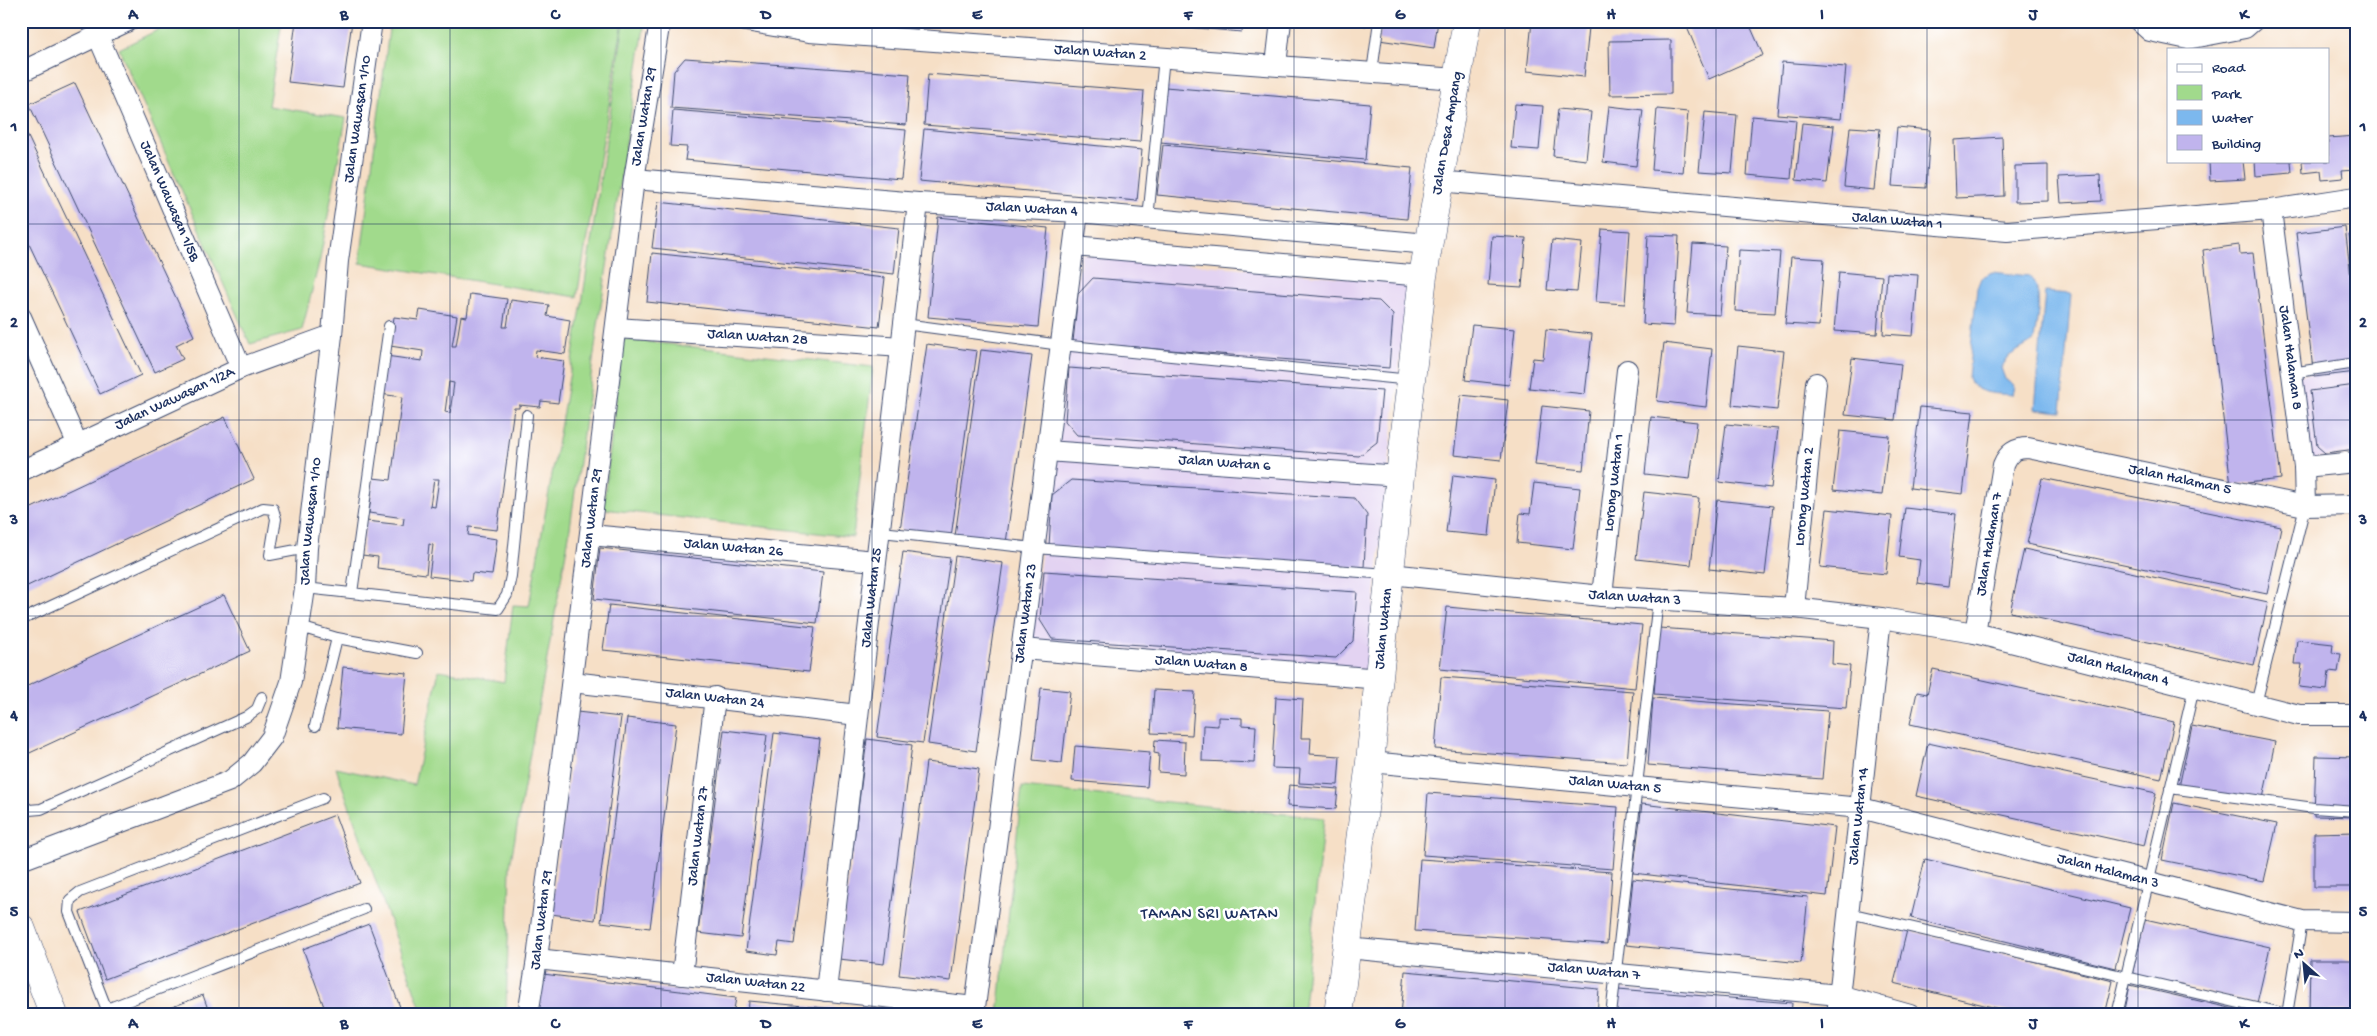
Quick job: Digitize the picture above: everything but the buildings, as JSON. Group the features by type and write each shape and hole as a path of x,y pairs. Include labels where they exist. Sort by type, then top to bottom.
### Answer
{"street":[{"path":"21,72 103,29 128,21"},
{"name":"Jalan Wawasan 1/10","path":"21,860 230,781 252,763 272,737 291,682 300,627 305,588 307,548 332,335 338,261 372,21"},
{"name":"Jalan Watan 29","path":"528,1015 537,959 634,179 660,21"},
{"name":"Jalan Watan 2","path":"746,21 1164,57 1457,79"},
{"path":"1276,65 1282,21"},
{"name":"Jalan Desa Ampang","path":"1428,244 1467,21"},
{"path":"2139,21 2150,31 2188,39 2245,28 2253,21"},
{"name":"Jalan Wawasan 1/5B","path":"103,29 240,368"},
{"name":"Jalan Watan 4","path":"634,179 918,203 1078,212 1428,244"},
{"name":"Jalan Watan 1","path":"1438,181 2007,231 2271,210 2356,197"},
{"name":"Jalan Watan 25","path":"826,991 918,203"},
{"name":"Jalan Halaman 8","path":"2271,210 2304,467 2305,506"},
{"name":"Jalan Watan 23","path":"974,1011 1078,212"},
{"name":"Jalan Watan","path":"1338,1015 1380,678 1400,476 1428,244"},
{"path":"1074,246 1423,276"},
{"path":"21,317 78,445"},
{"name":"Jalan Watan 28","path":"616,328 902,347"},
{"name":"Jalan Wawasan 1/2A","path":"21,471 240,368 332,335"},
{"name":"Lorong Watan 1","path":"1602,596 1628,370"},
{"name":"Lorong Watan 2","path":"1794,608 1816,383"},
{"name":"Jalan Halaman 5","path":"2007,456 2020,448 2028,448 2305,506 2356,504"},
{"name":"Jalan Watan 6","path":"1047,451 1400,476"},
{"name":"Jalan Halaman 7","path":"1975,633 2003,465 2007,456"},
{"path":"2304,467 2356,462"},
{"name":"Jalan Watan 26","path":"590,535 876,561"},
{"name":"Jalan Watan 3","path":"1390,574 1602,596 1794,608 1881,618"},
{"name":"Jalan Halaman 4","path":"1881,618 1975,633 2299,715 2356,715"},
{"name":"Jalan Watan 14","path":"1838,1005 1881,618"},
{"name":"Jalan Watan 8","path":"1022,649 1380,678"},
{"name":"Jalan Watan 24","path":"572,682 858,714"},
{"name":"Jalan Watan 27","path":"682,975 715,697"},
{"name":"Jalan Watan 5","path":"1370,762 1861,808"},
{"name":"Jalan Halaman 3","path":"1861,808 2302,921 2356,922"},
{"path":"21,928 54,1015"},
{"name":"Jalan Watan 7","path":"1347,948 1615,974 1906,1014"},
{"name":"Jalan Watan 22","path":"537,959 826,991 974,1011"}],"lane":[{"path":"1372,72 1379,21"},
{"path":"1148,219 1164,57"},
{"path":"904,324 1061,345 1412,380"},
{"path":"352,593 389,326"},
{"path":"2291,373 2356,363"},
{"path":"305,588 498,610 507,595 511,576 527,415"},
{"path":"2256,704 2305,506"},
{"path":"21,620 263,508 273,509 276,519 270,554 307,548"},
{"path":"881,532 1035,548 1390,574"},
{"path":"1610,1015 1658,600"},
{"path":"300,627 337,638 418,653"},
{"path":"314,726 337,638"},
{"path":"2117,1015 2194,688"},
{"path":"21,803 29,810 41,810 246,717 257,709 262,697"},
{"path":"2170,788 2314,808 2356,811"},
{"path":"323,798 80,892 70,900 69,912 108,1012 364,909"},
{"path":"1849,913 2126,975 2287,1014 2302,921"}],"shaded area":[{"path":"1081,254 1408,283 1367,670 1030,641"},
{"path":"2356,367 2356,454 2309,458 2298,376"}],"green space":[{"path":"176,21 282,21 268,106 346,118 320,259 302,330 250,344 119,49"},
{"path":"390,21 623,21 577,297 360,263"},
{"path":"624,21 645,21 598,325 569,535 510,866 506,1015 423,1015 336,768 414,785 439,670 504,682 513,605 529,606 582,303"},
{"path":"623,339 873,367 853,537 603,509"},
{"path":"1022,787 1324,818 1303,1015 998,1015"}],"water":[{"path":"1992,272 2029,276 2037,288 2038,315 2034,341 2009,356 2001,368 2005,379 2014,386 2012,395 1986,392 1975,388 1968,378 1977,288 1981,278"},
{"path":"2045,292 2071,294 2061,412 2035,409"}],"district":[{"name":"TAMAN SRI WATAN","path":"1210,915"}]}
